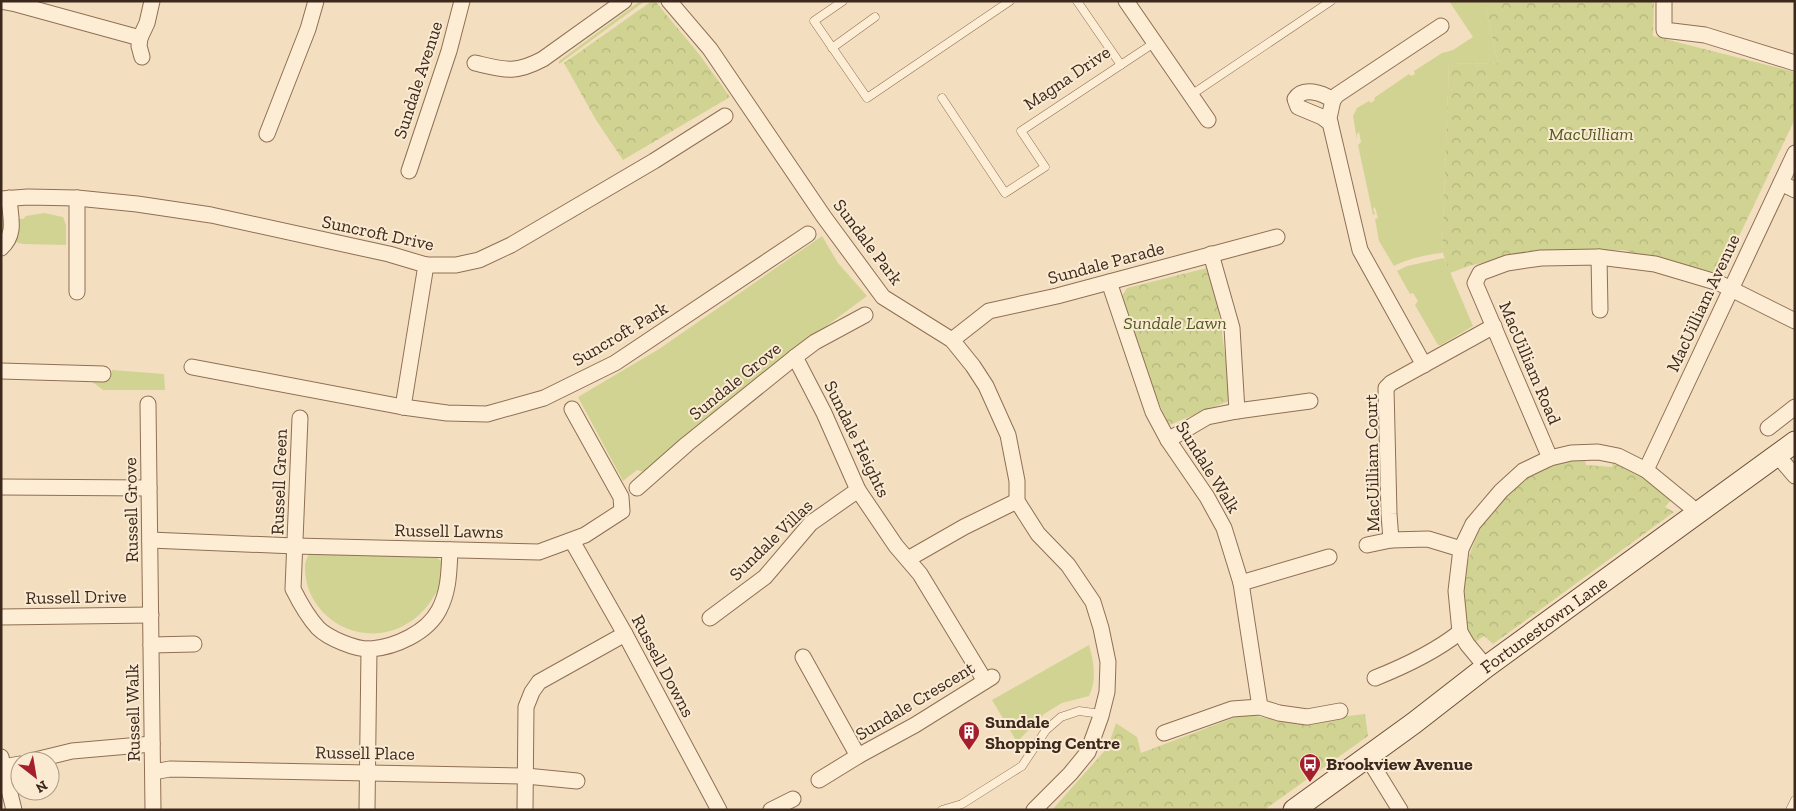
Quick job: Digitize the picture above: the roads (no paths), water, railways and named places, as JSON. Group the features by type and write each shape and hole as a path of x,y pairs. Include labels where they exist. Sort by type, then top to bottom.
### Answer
{"street":[{"path":"1,1 140,38"},
{"path":"142,57 139,46 140,38 147,23 152,1"},
{"path":"267,134 308,29 316,1"},
{"name":"Sundale Avenue","path":"409,170 449,51 462,1"},
{"path":"475,64 505,70 528,67 543,59 624,1"},
{"name":"Sundale Park","path":"670,1 710,49 824,217 882,297 952,340 973,366 986,386 1008,435 1017,481 1017,501"},
{"path":"1126,1 1208,120"},
{"path":"1664,1 1664,30 1705,36 1795,63"},
{"path":"1424,365 1360,250 1330,123 1330,109 1337,95 1441,26"},
{"path":"1330,123 1322,116 1298,107 1295,99 1299,94 1305,92 1323,95 1333,100"},
{"name":"Suncroft Drive","path":"5,198 77,198 137,204 211,215 389,254 426,265 456,265 479,260 511,245 654,161 725,116"},
{"name":"MacUilliam Avenue","path":"1646,470 1730,289 1788,187 1795,153"},
{"path":"1,248 10,238 12,225 5,198"},
{"path":"77,198 77,292"},
{"name":"Suncroft Park","path":"192,368 403,407 446,413 487,414 544,398 615,363 808,234"},
{"name":"Sundale Parade","path":"952,340 989,312 1278,237"},
{"path":"1211,254 1232,328 1238,411"},
{"path":"1600,310 1599,257 1655,264 1719,283 1795,321"},
{"name":"MacUilliam Road","path":"1550,458 1475,283 1480,273 1507,264 1541,258 1599,257"},
{"path":"403,407 426,265"},
{"name":"Sundale Walk","path":"1110,282 1153,412 1168,440 1207,497 1224,528 1241,583 1260,707"},
{"name":"Sundale Grove","path":"637,488 687,444 794,357 815,342 865,315"},
{"name":"MacUilliam Court","path":"1391,540 1386,388 1494,326"},
{"name":"Sundale Heights","path":"794,357 824,413 858,490 896,546 920,574 988,679"},
{"path":"1,371 103,374"},
{"path":"1168,440 1207,417 1310,401"},
{"name":"Russell Grove","path":"148,404 151,615"},
{"path":"1768,428 1795,407"},
{"name":"Russell Lawns","path":"150,540 295,546 540,552 585,535 622,511 621,497 572,409"},
{"name":"Russell Green","path":"300,418 293,589 304,611 319,629 340,642 370,649"},
{"name":"Fortunestown Lane","path":"1294,810 1368,758 1486,667 1795,442"},
{"path":"1486,667 1467,644 1460,632 1456,591 1461,549 1473,524 1501,491 1523,471 1550,458 1571,453 1598,452 1618,456 1646,470 1690,506 1696,515"},
{"path":"1777,455 1795,476"},
{"path":"1,487 149,488"},
{"name":"Sundale Villas","path":"710,618 764,577 811,523 858,490"},
{"path":"908,559 964,527 1017,501 1038,534 1068,565 1092,602 1101,628 1108,662 1107,692 1101,716 1088,752 1070,774 1034,810"},
{"name":"MacUilliam Court","path":"1367,545 1391,540 1428,540 1461,549"},
{"name":"Russell Downs","path":"572,541 625,634 719,810"},
{"path":"367,810 370,649 398,642 420,631 438,612 448,587 450,550"},
{"path":"1241,583 1329,557"},
{"name":"Russell Drive","path":"1,617 151,615"},
{"name":"Russell Walk","path":"151,615 153,810"},
{"path":"1375,678 1407,664 1450,640 1460,632"},
{"path":"525,810 526,707 532,692 539,682 625,634"},
{"path":"151,645 194,644"},
{"name":"Sundale Crescent","path":"803,657 858,756"},
{"name":"Sundale Crescent","path":"819,780 915,725 988,679"},
{"path":"1164,734 1232,709 1260,707 1279,713 1307,717 1340,711"},
{"path":"60,754 72,751 152,744"},
{"path":"1368,758 1400,810"},
{"path":"2,762 14,810"},
{"name":"Russell Place","path":"153,772 170,769 368,772 526,776 577,781"},
{"path":"772,810 793,799"}],"lane":[{"path":"843,1 814,22 867,98 1010,1"},
{"path":"1076,1 1122,65"},
{"path":"1191,95 1331,1"},
{"path":"832,48 875,17"},
{"name":"Magna Drive","path":"942,98 1005,193 1045,167 1021,131 1154,43"},
{"path":"942,810 962,804 1022,766 1046,730 1060,717 1079,711 1101,716"},
{"path":"1790,810 1795,800"}],"place":[{"name":"Sundale Shopping Centre","path":"969,751"},
{"name":"Brookview Avenue","path":"1310,783"}],"park label":[{"name":"MacUilliam","path":"1591,134"},
{"name":"Sundale Lawn","path":"1175,323"}]}
